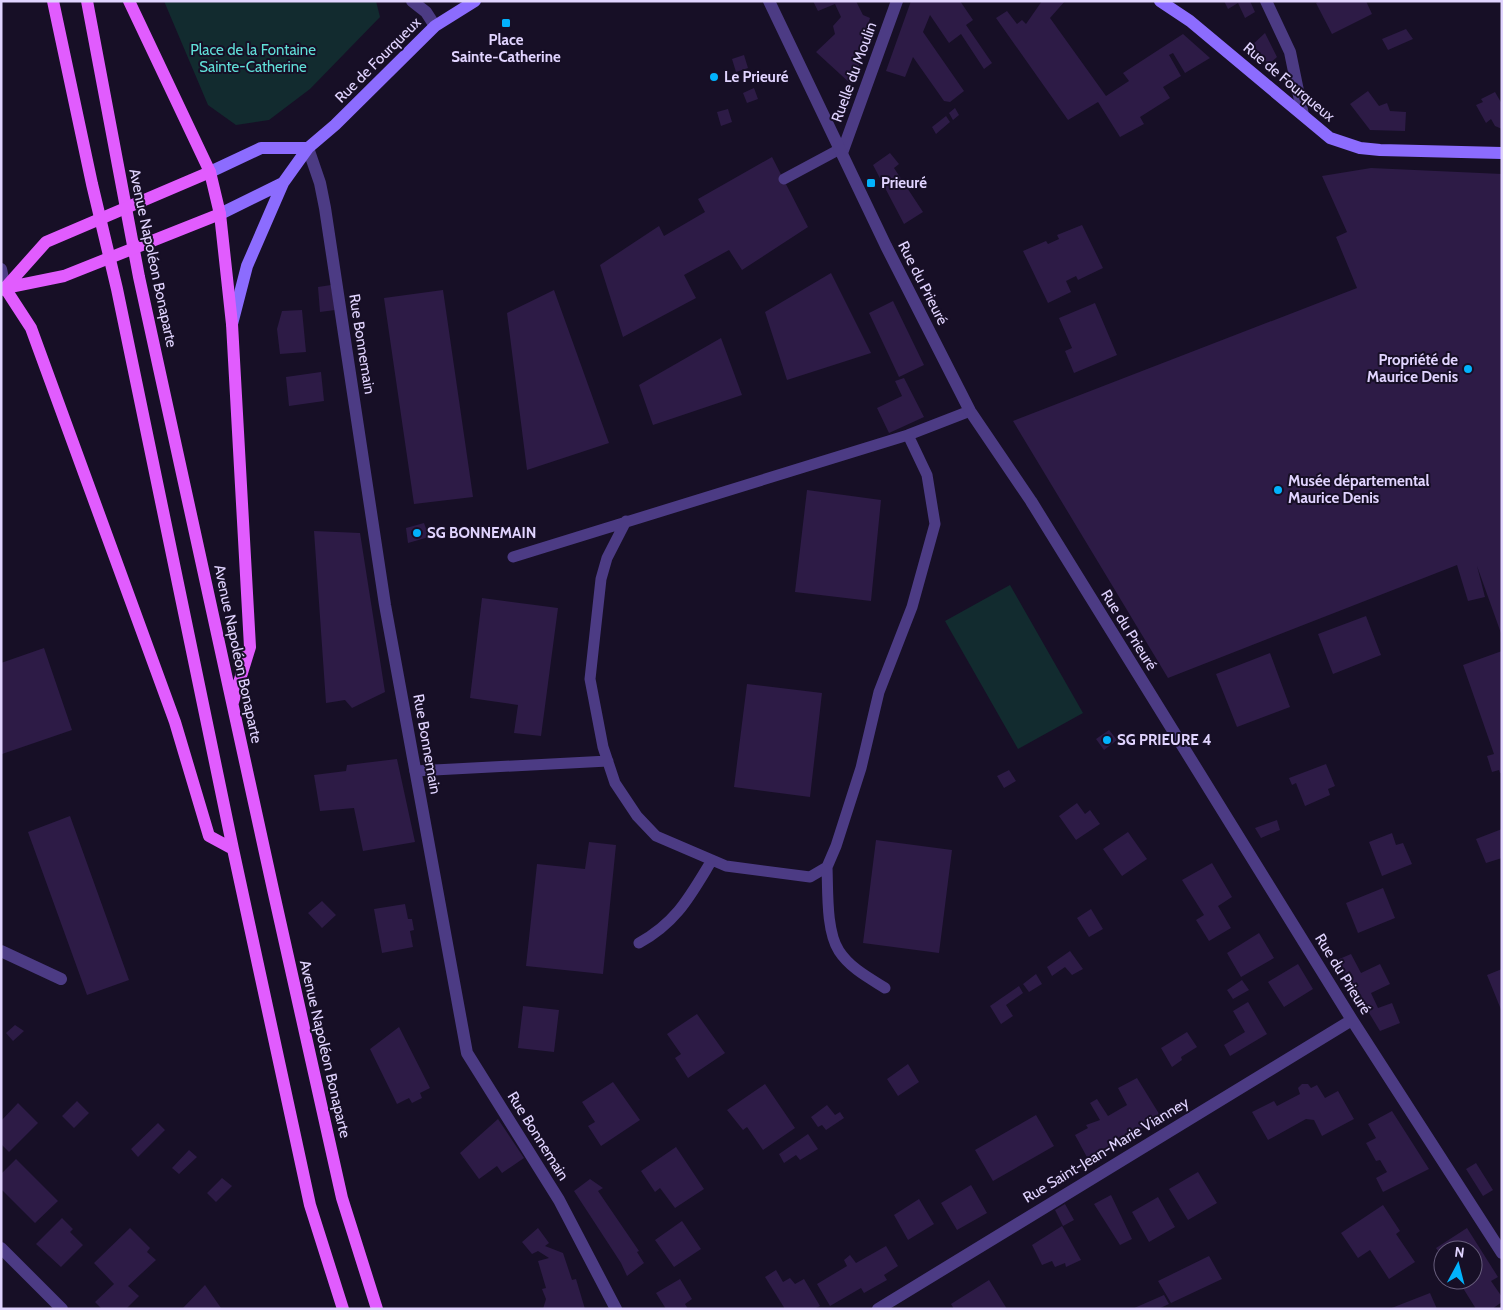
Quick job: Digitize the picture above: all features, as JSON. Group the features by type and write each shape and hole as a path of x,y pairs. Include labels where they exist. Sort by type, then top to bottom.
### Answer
{"main road":[{"path":"53,1 92,184 117,289 233,849 310,1205 343,1309"},
{"name":"Avenue Napoléon Bonaparte","path":"87,1 139,277 342,1198 377,1309"},
{"path":"129,1 210,172 220,214 232,324 250,647 233,704"},
{"name":"Rue de Fourqueux","path":"3,289 64,276 220,214 283,183 308,148 335,125 435,26 475,1"},
{"name":"Rue de Fourqueux","path":"1160,1 1190,21 1330,138 1360,148 1502,153"},
{"path":"233,849 209,836 174,722 30,328 3,289 46,242 210,172 261,148 308,148"},
{"path":"232,324 247,266 283,183"}],"street":[{"path":"412,1 426,12 435,26"},
{"name":"Rue du Prieuré","path":"769,1 970,411 1031,501 1352,1020 1502,1253"},
{"name":"Ruelle du Moulin","path":"841,151 898,1"},
{"path":"1266,1 1290,52 1303,115"},
{"name":"Rue Bonnemain","path":"308,148 320,183 325,208 384,604 467,1053 559,1200 616,1309"},
{"path":"1,269 3,289"},
{"path":"1,951 61,979"},
{"name":"Rue Saint-Jean-Marie Vianney","path":"878,1309 1352,1020"},
{"path":"1,1248 62,1309"}],"lane":[{"path":"784,179 841,151"},
{"path":"513,557 908,435 970,411"},
{"path":"885,988 858,972 839,951 831,923 827,867 836,846 861,768 879,692 912,607 935,524 926,475 908,435"},
{"path":"626,521 607,558 601,579 590,679 596,714 615,783 637,816 656,836 726,866 810,877 827,867"},
{"path":"415,771 608,761"},
{"path":"639,943 656,934 675,917 712,860"}],"green space":[{"name":"Place de la Fontaine Sainte-Catherine","path":"164,1 376,1 380,17 310,89 269,120 236,125 208,105"},
{"path":"1010,585 1083,713 1018,749 945,621"}],"building":[{"path":"813,1 856,1 863,15 870,18 864,35 869,39 852,85 816,52 835,34 833,26 841,17 835,4 818,11"},
{"path":"911,1 960,1 973,20 966,25 992,63 984,69 961,34 949,43 930,15 923,32 964,91 950,102 944,101 913,57 905,77 886,71"},
{"path":"1042,1 1065,1 1050,18 1106,96 1129,81 1123,73 1183,34 1210,58 1185,73 1173,53 1169,55 1181,76 1163,87 1170,98 1140,117 1144,124 1120,137 1098,102 1068,120 996,18 1007,11 1017,24 1022,20 1026,24"},
{"path":"1224,1 1250,1 1255,12 1245,18 1238,3 1228,9"},
{"path":"1320,1 1366,1 1372,14 1332,34 1316,3"},
{"path":"1406,29 1413,39 1388,50 1382,39"},
{"path":"1265,33 1277,57 1269,64 1250,47"},
{"path":"744,55 748,68 736,72 732,59"},
{"path":"754,88 758,99 747,103 743,93"},
{"path":"1368,91 1379,106 1387,103 1390,111 1406,112 1405,131 1370,130 1350,104"},
{"path":"1495,92 1502,104 1502,129 1495,126 1491,119 1486,123 1476,105 1483,102 1481,99"},
{"path":"955,108 959,115 953,120 949,113"},
{"path":"728,109 732,122 721,126 717,112"},
{"path":"946,116 950,122 936,134 932,127"},
{"path":"890,153 899,164 894,168 923,212 904,224 873,165"},
{"path":"772,157 808,227 742,270 729,250 684,275 696,298 623,337 600,265 659,226 664,236 705,212 698,199"},
{"name":"Musée départemental Maurice Denis","path":"1371,168 1502,174 1502,636 1477,566 1485,597 1468,601 1457,565 1168,678 1013,421 1357,288 1336,237 1347,232 1322,176"},
{"path":"1082,225 1103,268 1078,280 1076,276 1066,281 1071,292 1048,303 1023,251 1046,241 1048,244 1059,239 1057,235"},
{"path":"831,273 871,353 787,380 765,312"},
{"path":"331,285 335,310 320,312 318,287"},
{"path":"443,290 473,497 414,504 384,298"},
{"path":"554,290 609,443 527,470 507,313"},
{"path":"893,301 924,365 899,377 869,313"},
{"path":"1095,303 1117,355 1074,373 1065,351 1072,348 1059,318"},
{"path":"302,310 306,352 280,354 277,329 282,311"},
{"path":"721,338 742,395 653,425 639,385"},
{"path":"321,372 324,401 289,406 286,377"},
{"path":"904,378 924,417 889,433 877,408 902,396 895,381"},
{"path":"807,490 881,500 871,601 795,592"},
{"name":"SG BONNEMAIN","path":"424,523 429,537 408,543 406,528"},
{"path":"314,531 360,533 385,692 352,708 345,700 326,703"},
{"path":"482,598 558,608 541,736 514,733 518,705 470,698"},
{"path":"1366,616 1381,655 1333,674 1318,634"},
{"path":"44,648 72,730 2,754 1,663"},
{"path":"1502,651 1502,773 1500,773 1499,770 1492,772 1487,756 1494,754 1463,665"},
{"path":"1270,653 1290,707 1237,727 1216,674"},
{"path":"747,684 822,693 810,797 734,787"},
{"name":"SG PRIEURE 4","path":"1109,730 1117,740 1104,750 1096,739"},
{"path":"397,759 415,842 363,851 354,808 320,811 314,775 346,771 347,765"},
{"path":"1326,764 1335,786 1328,789 1330,795 1305,806 1296,783 1292,785 1289,778"},
{"path":"1009,770 1016,781 1004,788 997,776"},
{"path":"1077,803 1085,814 1090,810 1100,824 1076,840 1059,816"},
{"path":"70,816 129,980 87,995 28,832"},
{"path":"1277,820 1280,830 1261,838 1255,828"},
{"path":"1502,829 1502,858 1486,863 1476,839"},
{"path":"1128,832 1147,859 1122,876 1103,849"},
{"path":"1392,833 1396,845 1403,843 1412,864 1382,876 1369,842"},
{"path":"876,840 952,850 939,953 863,943"},
{"path":"589,842 616,845 603,974 526,966 537,864 585,869"},
{"path":"1212,863 1232,897 1218,906 1231,928 1209,941 1196,920 1204,915 1182,880"},
{"path":"1383,888 1395,918 1358,933 1346,903"},
{"path":"322,901 336,915 322,928 308,913"},
{"path":"405,904 408,919 412,919 414,930 410,931 413,947 382,953 374,909"},
{"path":"1091,909 1103,929 1089,937 1077,918"},
{"path":"1259,933 1274,958 1241,977 1227,953"},
{"path":"1070,951 1083,969 1072,975 1065,967 1052,976 1047,967"},
{"path":"1351,954 1361,973 1380,964 1390,984 1371,993 1378,1008 1392,1003 1400,1023 1380,1031 1337,960"},
{"path":"1298,964 1313,989 1284,1007 1268,982"},
{"path":"1502,969 1502,1012 1487,975"},
{"path":"1036,974 1042,984 1029,992 1023,984"},
{"path":"1242,980 1249,990 1233,999 1227,990"},
{"path":"1019,986 1023,993 1006,1005 1013,1016 1001,1024 990,1006"},
{"path":"1248,1002 1267,1034 1230,1056 1224,1045 1245,1032 1233,1011"},
{"path":"523,1006 559,1010 554,1052 518,1048"},
{"path":"697,1014 725,1053 688,1078 675,1058 681,1054 667,1034"},
{"path":"15,1025 24,1031 13,1041 6,1033"},
{"path":"399,1027 430,1088 420,1093 422,1098 412,1103 409,1098 397,1104 370,1049"},
{"path":"1187,1032 1197,1047 1181,1057 1182,1060 1172,1067 1161,1048"},
{"path":"908,1064 919,1082 898,1096 887,1079"},
{"path":"1137,1078 1161,1117 1088,1159 1075,1135 1088,1128 1086,1125 1100,1120 1090,1103 1097,1099 1108,1116 1127,1105 1118,1088"},
{"path":"613,1082 640,1120 601,1146 588,1126 595,1122 582,1102"},
{"path":"765,1084 795,1128 763,1150 747,1127 743,1130 727,1110"},
{"path":"1302,1084 1308,1084 1311,1088 1317,1085 1325,1098 1338,1091 1354,1119 1322,1136 1314,1120 1306,1119 1268,1140 1252,1112 1274,1101 1277,1106 1300,1094 1298,1088"},
{"path":"77,1101 89,1113 74,1128 62,1116"},
{"path":"18,1103 38,1123 9,1152 1,1144 1,1121"},
{"path":"827,1105 835,1115 840,1112 844,1118 826,1130 822,1125 818,1127 811,1117"},
{"path":"1392,1111 1429,1169 1383,1192 1376,1178 1387,1172 1380,1160 1376,1161 1366,1143 1376,1138 1368,1124"},
{"path":"1036,1115 1054,1146 993,1181 975,1150"},
{"path":"498,1119 524,1158 502,1173 497,1166 479,1179 460,1153"},
{"path":"158,1123 165,1130 138,1157 131,1149"},
{"path":"808,1134 818,1149 800,1160 796,1155 784,1163 779,1154"},
{"path":"676,1147 704,1189 675,1208 660,1188 655,1192 641,1171"},
{"path":"189,1150 197,1157 179,1174 172,1168"},
{"path":"16,1159 58,1201 35,1223 1,1189 1,1174"},
{"path":"1476,1163 1493,1190 1483,1196 1466,1169"},
{"path":"1198,1172 1217,1203 1188,1220 1169,1189"},
{"path":"222,1178 232,1186 216,1202 207,1193"},
{"path":"590,1179 603,1188 598,1191 639,1251 637,1252 644,1263 627,1276 621,1263 574,1191"},
{"path":"971,1185 987,1213 957,1230 941,1203"},
{"path":"1111,1195 1132,1239 1120,1245 1094,1204"},
{"path":"1158,1197 1175,1227 1149,1242 1132,1212"},
{"path":"919,1199 934,1224 908,1240 894,1215"},
{"path":"1065,1204 1074,1220 1063,1226 1055,1210"},
{"path":"1383,1205 1400,1231 1396,1234 1415,1262 1389,1279 1370,1250 1358,1258 1341,1233"},
{"path":"62,1218 73,1229 70,1232 83,1245 61,1267 36,1244"},
{"path":"682,1221 701,1249 674,1267 655,1240"},
{"path":"1062,1226 1081,1260 1066,1267 1065,1263 1055,1267 1052,1261 1042,1265 1032,1245"},
{"path":"130,1228 150,1248 147,1252 156,1260 128,1286 139,1296 126,1309 102,1309 95,1302 114,1284 94,1263"},
{"path":"538,1228 549,1243 545,1246 563,1253 572,1280 576,1279 585,1309 543,1309 546,1299 542,1289 546,1288 538,1261 549,1258 538,1251 532,1254 522,1242"},
{"path":"1467,1228 1475,1240 1448,1240"},
{"path":"886,1246 898,1266 884,1275 887,1280 864,1293 861,1288 830,1306 817,1284 847,1266 844,1260 850,1255 856,1263"},
{"path":"1483,1253 1498,1277 1491,1281 1502,1297 1502,1302 1492,1309 1476,1309 1464,1290 1483,1290"},
{"path":"1209,1256 1222,1279 1171,1303 1158,1281"},
{"path":"776,1270 783,1282 790,1278 795,1284 804,1279 820,1306 814,1309 785,1309 765,1277"},
{"path":"680,1279 692,1299 685,1304 688,1309 666,1309 656,1293"},
{"path":"989,1280 1007,1309 954,1309 951,1304"},
{"path":"205,1285 221,1308 182,1309"},
{"path":"1430,1293 1437,1309 1389,1309"},
{"path":"1164,1295 1169,1304 1158,1309 1132,1309"}],"place":[{"name":"Place Sainte-Catherine","path":"506,23"},
{"name":"Le Prieuré","path":"714,77"},
{"name":"Prieuré","path":"871,183"},
{"name":"Propriété de Maurice Denis","path":"1468,369"},
{"name":"Musée départemental Maurice Denis","path":"1278,490"},
{"name":"SG BONNEMAIN","path":"417,533"},
{"name":"SG PRIEURE 4","path":"1107,740"}]}
